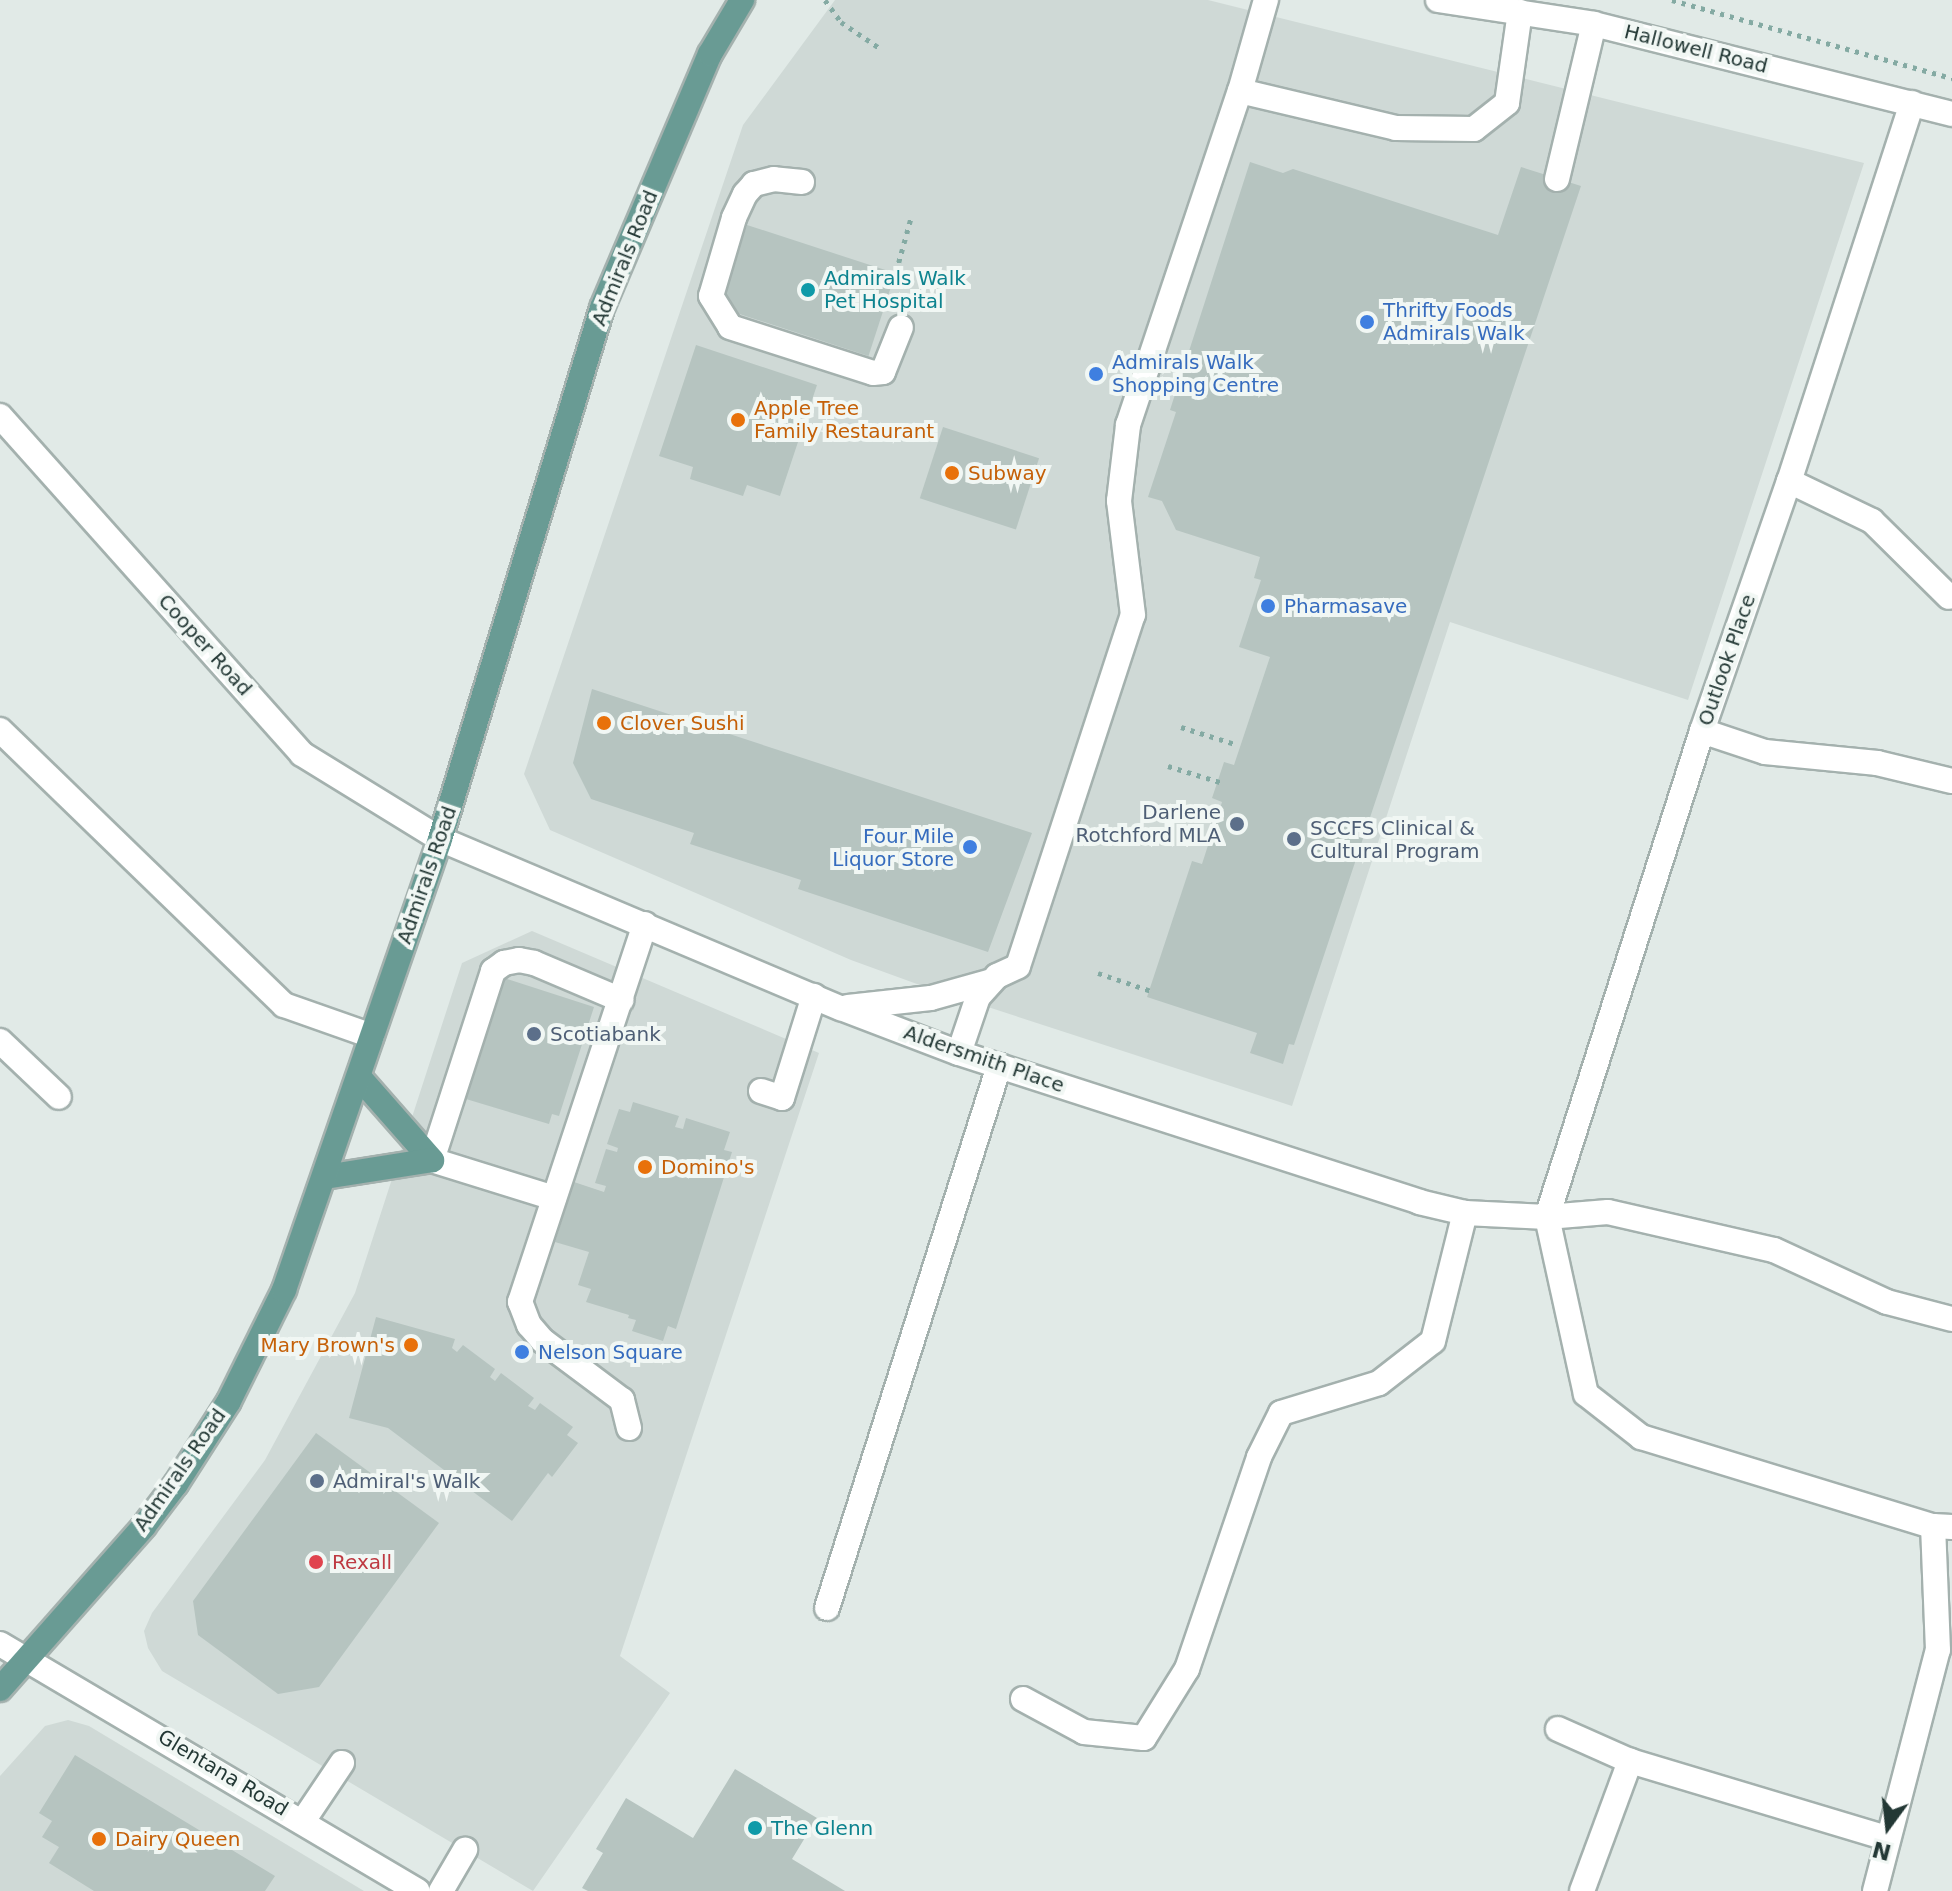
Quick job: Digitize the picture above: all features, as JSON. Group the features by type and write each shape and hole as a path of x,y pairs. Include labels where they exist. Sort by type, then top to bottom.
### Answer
{"main road":[{"name":"Admirals Road","path":"0,1689 144,1526 176,1484 229,1401 284,1290 440,839 602,308 710,54 742,0"},
{"path":"359,1077 432,1160"},
{"path":"325,1177 432,1160"}],"street":[{"path":"841,1008 931,998 993,981 1018,966 1133,615 1119,501 1128,425 1240,91 1266,0"},
{"name":"Hallowell Road","path":"1438,0 1594,24 1952,114"},
{"path":"1240,91 1396,128 1474,129 1507,103 1520,12"},
{"path":"1557,179 1594,24"},
{"name":"Outlook Place","path":"1547,1217 1702,731 1789,481 1912,103"},
{"path":"802,182 774,179 754,184 745,194 734,218 711,296 730,327 873,373 883,372 901,327"},
{"name":"Cooper Road","path":"0,416 302,754 440,839"},
{"path":"1789,481 1872,521 1949,597"},
{"path":"0,730 284,1005 372,1036"},
{"path":"1702,731 1765,752 1877,763 1952,781"},
{"name":"Aldersmith Place","path":"440,839 841,1008 959,1053 1419,1202 1465,1213 1547,1217 1608,1212 1774,1250 1887,1302 1952,1319"},
{"path":"629,1428 622,1400 543,1341 529,1325 520,1302 645,924"},
{"path":"554,1198 432,1160 493,971 504,963 519,960 621,1000"},
{"path":"959,1053 978,997 993,981"},
{"path":"761,1091 782,1098 814,996"},
{"path":"0,1041 59,1097"},
{"path":"827,1608 999,1066"},
{"path":"1023,1699 1084,1732 1144,1738 1187,1669 1259,1457 1281,1413 1379,1383 1433,1341 1465,1213"},
{"path":"1547,1217 1586,1394 1641,1437 1943,1526 1938,1650 1875,1891"},
{"name":"Glentana Road","path":"0,1644 28,1657 417,1891"},
{"path":"1558,1729 1630,1761 1887,1838"},
{"path":"1582,1891 1630,1761"},
{"path":"303,1821 342,1763"},
{"path":"441,1891 465,1850"}],"path":[{"path":"825,0 841,22 881,49"},
{"path":"1672,0 1952,78"},
{"path":"896,272 911,218"},
{"path":"1181,727 1235,744"},
{"path":"1168,766 1223,783"},
{"path":"1098,973 1154,992"}],"shaded area":[{"name":"Admirals Walk Shopping Centre","path":"835,0 1208,0 1864,163 1688,700 1450,622 1292,1106 851,960 550,830 524,774 743,125"},
{"name":"Nelson Square","path":"532,931 819,1053 620,1656 670,1693 533,1891 162,1671 148,1648 144,1631 152,1613 265,1460 355,1293 462,963"},
{"path":"68,1720 89,1726 364,1891 0,1891 0,1776 45,1726"}],"building":[{"name":"Thrifty Foods Admirals Walk","path":"1250,162 1283,173 1293,169 1498,235 1521,167 1581,186 1294,1045 1289,1044 1283,1064 1250,1053 1257,1033 1147,997 1192,861 1202,864 1222,802 1212,798 1224,762 1234,765 1270,657 1239,647 1261,580 1254,578 1260,557 1176,530 1162,501 1148,497 1176,412 1170,410"},
{"name":"Admirals Walk Pet Hospital","path":"747,225 895,273 868,356 720,308"},
{"name":"Apple Tree Family Restaurant","path":"696,345 817,385 780,496 747,485 743,496 690,479 693,467 659,456"},
{"path":"943,427 1039,458 1016,530 920,498"},
{"path":"592,689 1032,833 988,952 798,889 801,880 690,844 694,833 591,799 573,763"},
{"name":"Scotiabank","path":"504,978 594,1007 559,1116 552,1114 549,1124 466,1099 470,1088 465,1086 472,1063 477,1064 491,1010 494,1011"},
{"path":"633,1102 679,1116 675,1127 683,1129 686,1118 730,1132 724,1150 732,1152 676,1329 668,1326 663,1341 632,1331 636,1320 628,1318 629,1315 586,1302 591,1289 578,1285 589,1252 555,1242 574,1182 604,1192 606,1186 595,1183 606,1149 617,1152 618,1148 607,1144 619,1109 630,1112"},
{"path":"376,1317 455,1339 452,1348 457,1352 463,1345 495,1369 490,1377 495,1381 501,1373 534,1398 528,1406 535,1410 540,1403 573,1427 567,1435 578,1443 552,1477 548,1473 512,1521 388,1428 349,1418"},
{"name":"Rexall","path":"316,1433 439,1523 319,1687 278,1694 198,1635 193,1601"},
{"path":"75,1755 275,1876 265,1891 94,1891 49,1863 59,1847 42,1837 52,1821 39,1813"},
{"name":"The Glenn","path":"735,1769 817,1818 792,1859 845,1891 588,1891 582,1888 603,1853 596,1849 626,1798 693,1838"}],"place":[{"name":"Admirals Walk Pet Hospital","path":"808,290"},
{"name":"Thrifty Foods Admirals Walk","path":"1367,322"},
{"name":"Admirals Walk Shopping Centre","path":"1096,374"},
{"name":"Apple Tree Family Restaurant","path":"738,420"},
{"name":"Subway","path":"952,473"},
{"name":"Pharmasave","path":"1268,606"},
{"name":"Clover Sushi","path":"604,723"},
{"name":"Darlene Rotchford MLA","path":"1237,824"},
{"name":"SCCFS Clinical & Cultural Program","path":"1294,839"},
{"name":"Four Mile Liquor Store","path":"970,847"},
{"name":"Scotiabank","path":"534,1034"},
{"name":"Domino's","path":"645,1167"},
{"name":"Mary Brown's","path":"411,1345"},
{"name":"Nelson Square","path":"522,1352"},
{"name":"Admiral's Walk","path":"317,1481"},
{"name":"Rexall","path":"316,1562"},
{"name":"The Glenn","path":"755,1828"},
{"name":"Dairy Queen","path":"99,1839"}]}
